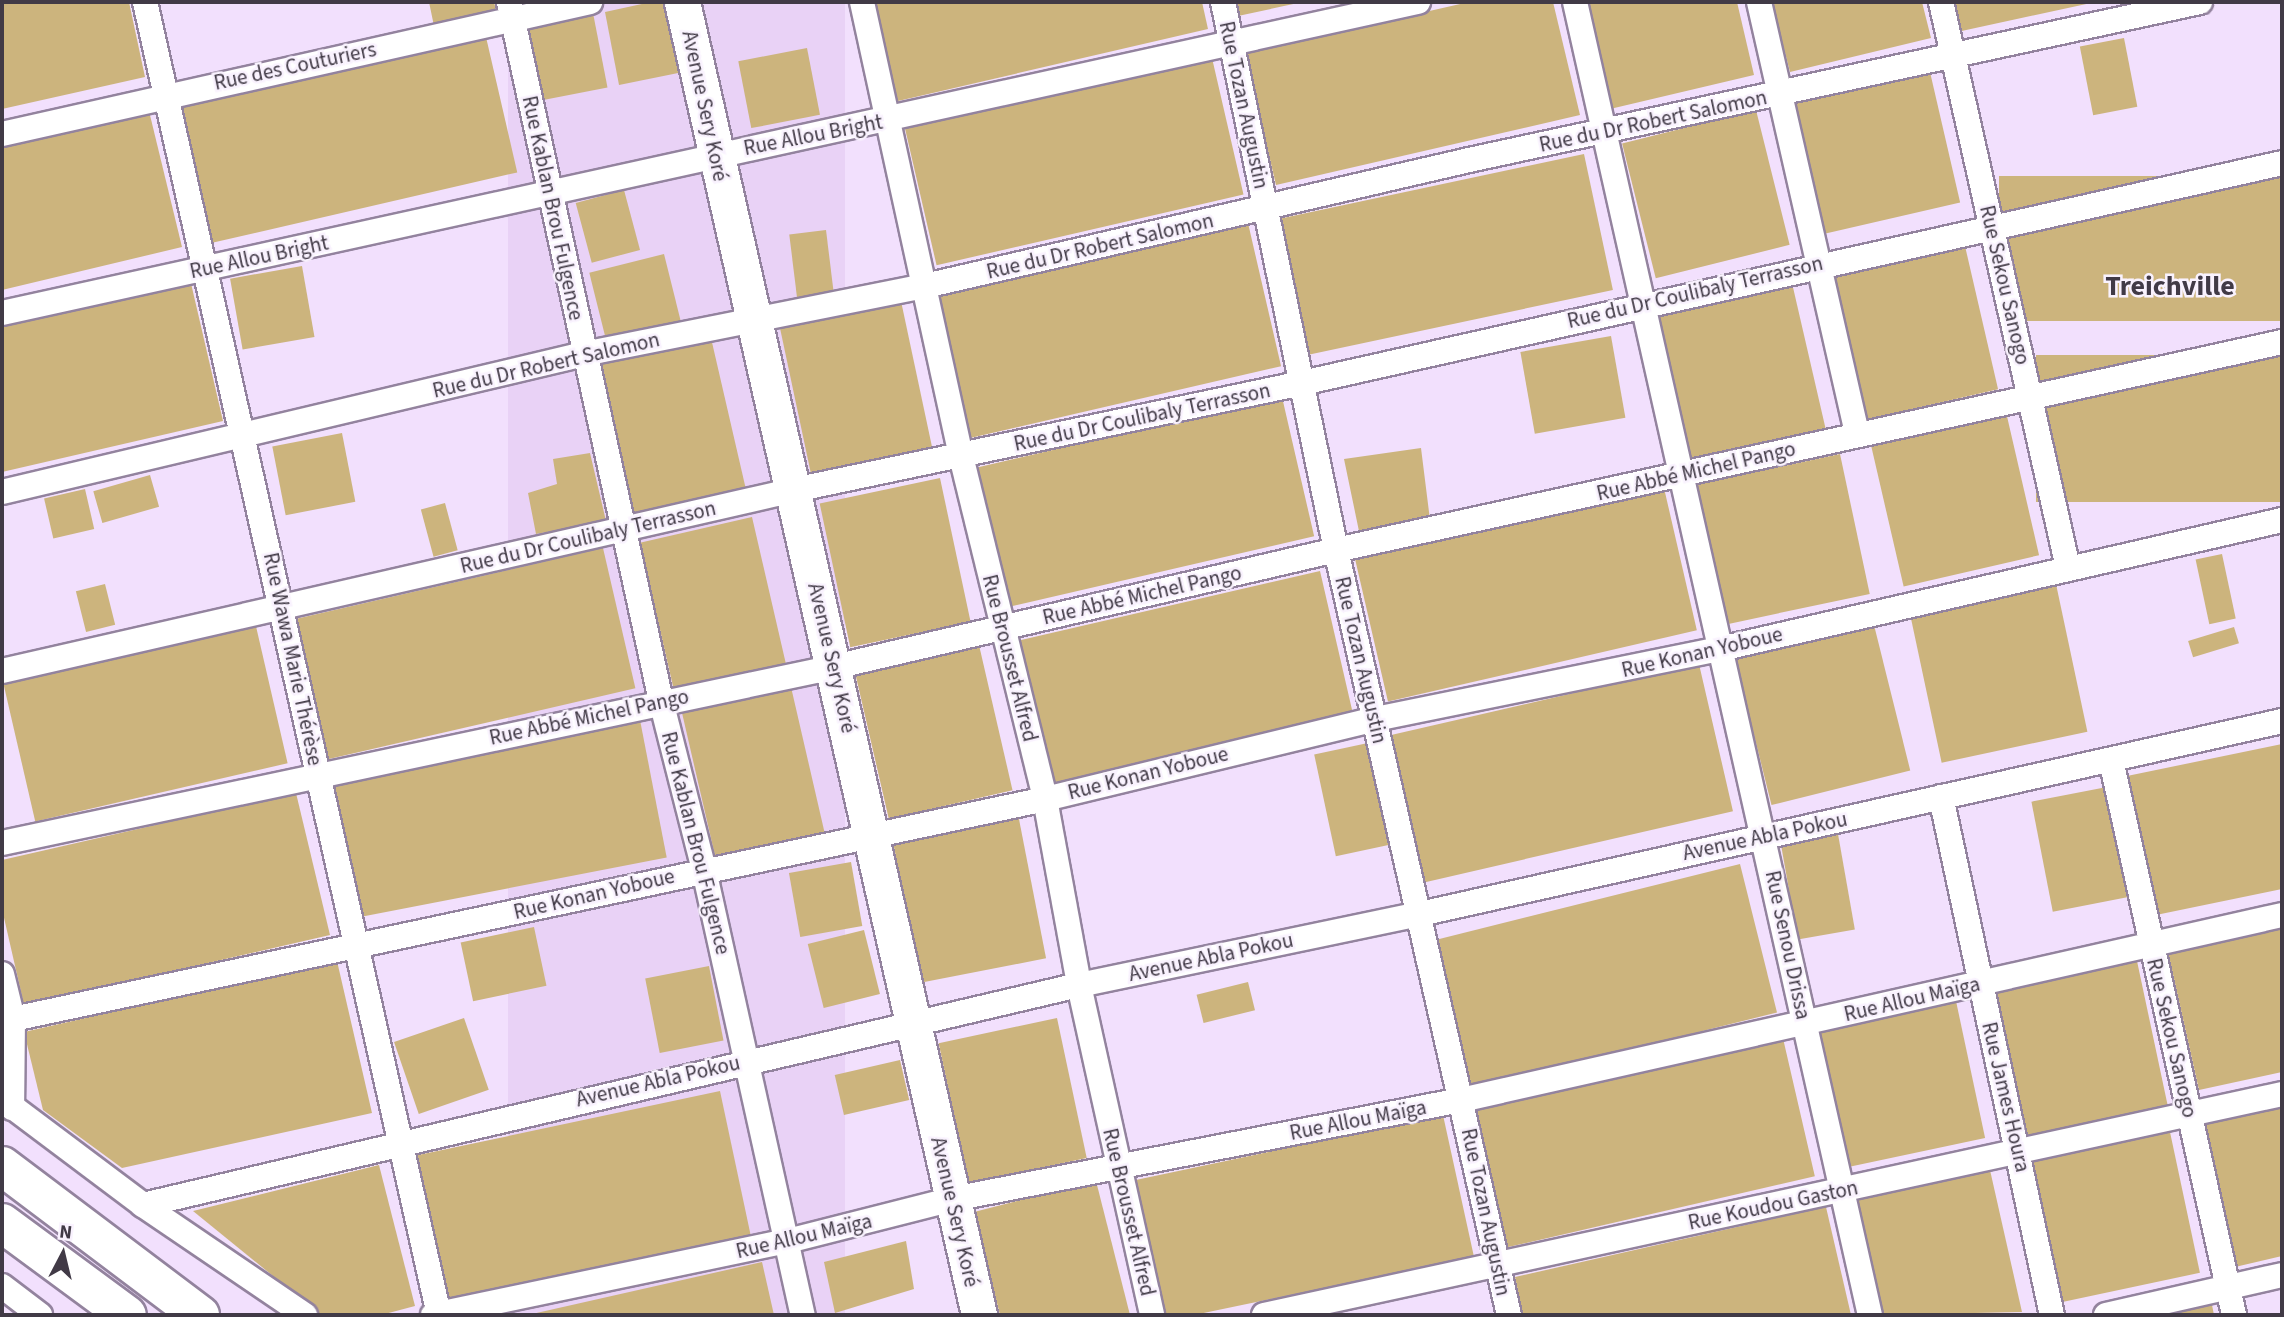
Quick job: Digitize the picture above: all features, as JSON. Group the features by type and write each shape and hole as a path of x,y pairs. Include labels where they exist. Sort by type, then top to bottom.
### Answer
{"main road":[{"path":"2,1166 201,1315"},
{"path":"2,1223 127,1315"}],"street":[{"name":"Rue Wawa Marie Thérèse","path":"145,2 245,435 354,947 437,1315"},
{"name":"Rue des Couturiers","path":"2,134 511,10 590,2"},
{"name":"Avenue Sery Koré","path":"682,2 979,1315"},
{"name":"Rue Brousset Alfred","path":"862,2 961,456 1045,799 1079,985 1152,1315"},
{"name":"Rue Tozan Augustin","path":"1223,2 1336,550 1509,1315"},
{"name":"Rue Allou Bright","path":"2,313 550,194 715,154 890,121 1418,2"},
{"name":"Rue Senou Drissa","path":"1575,2 1870,1315"},
{"path":"1759,2 1857,435"},
{"name":"Rue Sekou Sanogo","path":"1941,2 2068,568"},
{"name":"Rue du Dr Robert Salomon","path":"2,492 584,354 925,286 1604,132 2200,2"},
{"name":"Rue Kablan Brou Fulgence","path":"511,10 661,701 704,870 803,1315"},
{"name":"Rue du Dr Coulibaly Terrasson","path":"2,671 794,490 1302,383 1643,303 2282,163"},
{"name":"Rue Abbé Michel Pango","path":"2,843 661,701 834,667 1336,550 2282,342"},
{"name":"Rue Konan Yoboue","path":"13,1019 1045,799 1375,719 1720,649 2282,520"},
{"name":"Avenue Abla Pokou","path":"143,1205 400,1142 1079,985 1420,914 2282,721"},
{"name":"Rue Sekou Sanogo","path":"2111,761 2234,1315"},
{"name":"Rue James Houra","path":"1941,797 1980,984 2020,1152 2052,1315"},
{"name":"Rue Allou Maïga","path":"437,1315 788,1241 953,1199 1461,1100 2282,915"},
{"path":"2,974 13,1019 7,1103 143,1205 304,1315"},
{"name":"Rue Koudou Gaston","path":"1264,1315 2282,1094"},
{"path":"2106,1315 2282,1275"},
{"path":"2,1286 40,1315"}],"shaded area":[{"path":"508,2 845,2 845,1315 508,1315"}],"building":[{"path":"2,2 129,2 145,77 2,109"},
{"path":"429,2 494,2 496,10 434,26"},
{"path":"651,2 672,2 688,71 619,85 605,12"},
{"path":"874,2 1202,2 1208,29 898,101"},
{"path":"1235,2 1298,2 1298,3 1238,16"},
{"path":"1469,2 1553,2 1580,115 1276,185 1245,53"},
{"path":"1585,2 1737,2 1754,75 1610,109"},
{"path":"1772,2 1922,2 1931,38 1790,72"},
{"path":"1950,2 2090,2 2091,3 1957,32"},
{"path":"593,13 608,88 541,101 526,26"},
{"path":"486,37 517,172 212,243 181,107"},
{"path":"2124,38 2137,107 2093,115 2080,47"},
{"path":"807,48 820,115 751,128 738,61"},
{"path":"1212,58 1243,194 937,265 905,129"},
{"path":"1930,72 1960,203 1826,234 1796,103"},
{"path":"1756,110 1790,245 1656,278 1622,143"},
{"path":"149,111 182,247 2,290 2,146"},
{"path":"1584,154 1613,290 1304,356 1275,220"},
{"path":"1999,176 2282,176 2282,321 1999,321"},
{"path":"624,190 640,250 592,263 576,203"},
{"path":"1248,223 1281,366 970,438 937,295"},
{"path":"826,230 834,293 797,297 789,235"},
{"path":"1965,246 1998,389 1867,420 1833,276"},
{"path":"664,254 682,326 607,344 589,273"},
{"path":"302,266 315,337 243,350 230,279"},
{"path":"190,279 223,421 2,472 2,323"},
{"path":"1792,283 1826,429 1688,461 1655,315"},
{"path":"901,301 933,454 812,479 780,327"},
{"path":"1611,336 1625,418 1535,434 1520,352"},
{"path":"711,338 746,491 634,517 599,364"},
{"path":"2036,355 2282,355 2282,502 2036,502"},
{"path":"1282,397 1314,536 1008,607 976,468"},
{"path":"2006,412 2039,555 1904,587 1871,443"},
{"path":"342,433 355,502 286,515 272,447"},
{"path":"1421,448 1430,520 1360,536 1344,459"},
{"path":"590,453 606,521 536,534 528,493 557,484 553,459"},
{"path":"1840,454 1870,594 1725,625 1695,485"},
{"path":"150,475 159,507 102,523 93,491"},
{"path":"940,478 971,622 850,647 820,504"},
{"path":"1664,488 1697,630 1388,702 1355,559"},
{"path":"85,489 94,529 53,538 44,498"},
{"path":"445,503 458,550 434,557 421,509"},
{"path":"752,517 787,668 675,694 640,543"},
{"path":"603,548 635,688 325,760 292,620"},
{"path":"2222,554 2236,619 2209,624 2196,560"},
{"path":"1320,571 1353,715 1052,785 1019,641"},
{"path":"105,584 115,625 86,632 76,591"},
{"path":"2056,584 2087,732 1942,763 1910,615"},
{"path":"1873,621 1910,770 1772,805 1734,656"},
{"path":"255,622 288,763 35,822 3,680"},
{"path":"2234,627 2239,643 2193,657 2188,641"},
{"path":"979,645 1013,790 889,819 855,674"},
{"path":"1699,664 1733,811 1424,882 1390,735"},
{"path":"791,687 825,833 716,858 682,712"},
{"path":"640,720 667,857 358,918 331,780"},
{"path":"1368,743 1390,845 1336,856 1314,754"},
{"path":"2282,744 2282,889 2156,915 2127,776"},
{"path":"2107,787 2128,897 2053,912 2031,802"},
{"path":"296,793 330,935 24,1005 2,909 2,860"},
{"path":"1018,814 1046,958 920,983 892,838"},
{"path":"1838,834 1855,930 1798,940 1781,844"},
{"path":"851,862 862,926 800,937 789,873"},
{"path":"1740,864 1777,1012 1472,1088 1435,940"},
{"path":"534,927 546,986 473,1001 461,943"},
{"path":"2282,927 2282,1072 2199,1090 2168,952"},
{"path":"864,930 880,994 824,1008 808,944"},
{"path":"337,961 372,1113 122,1168 43,1110 24,1032"},
{"path":"2137,961 2168,1108 2025,1138 1994,991"},
{"path":"709,966 724,1041 660,1053 645,978"},
{"path":"1248,982 1255,1010 1204,1023 1197,995"},
{"path":"1956,1001 1985,1138 1847,1167 1818,1030"},
{"path":"464,1018 489,1090 419,1114 394,1042"},
{"path":"1057,1018 1087,1158 968,1183 939,1043"},
{"path":"1782,1034 1815,1176 1505,1248 1472,1106"},
{"path":"900,1060 909,1100 844,1115 835,1075"},
{"path":"720,1091 751,1235 445,1300 415,1156"},
{"path":"2282,1106 2282,1256 2235,1267 2203,1123"},
{"path":"1443,1115 1474,1257 1194,1315 1159,1315 1131,1181"},
{"path":"2170,1132 2200,1273 2060,1303 2030,1162"},
{"path":"379,1165 415,1306 381,1315 321,1315 193,1211"},
{"path":"1990,1170 2022,1312 1880,1315 1854,1200"},
{"path":"1096,1181 1130,1315 1000,1315 974,1212"},
{"path":"1826,1207 1851,1315 1523,1315 1515,1277"},
{"path":"906,1241 914,1289 835,1313 824,1262"},
{"path":"762,1262 774,1315 532,1314"},
{"path":"2212,1305 2214,1315 2170,1314"}],"district":[{"name":"Treichville","path":"2170,286"}]}
